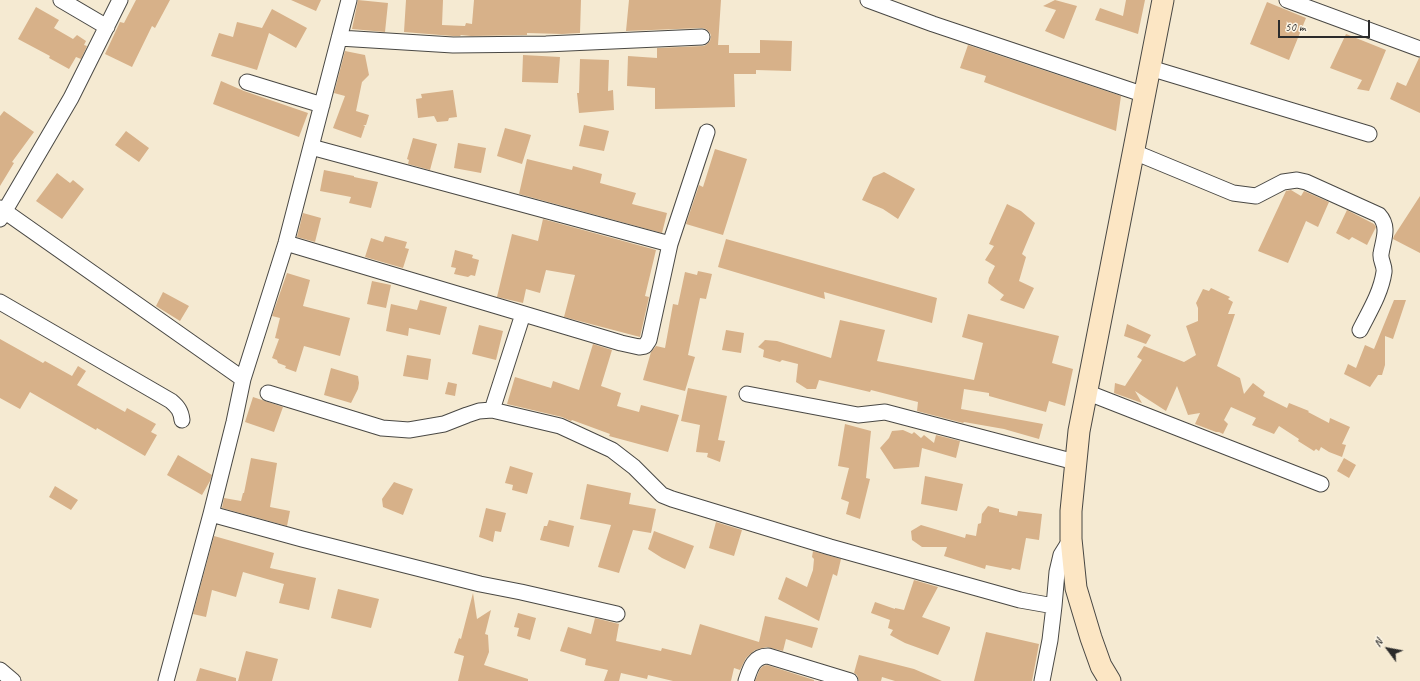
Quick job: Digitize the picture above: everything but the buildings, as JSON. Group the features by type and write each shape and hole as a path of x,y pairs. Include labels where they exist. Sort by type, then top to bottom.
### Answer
{"main road":[{"path":"1110,681 1101,666 1090,638 1076,588 1071,539 1071,511 1075,462 1086,392 1163,0"}],"street":[{"path":"61,0 107,27"},
{"path":"120,0 71,98 2,213 217,360 242,379"},
{"path":"166,681 211,514 242,379 286,243 349,0"},
{"path":"868,0 933,24 1145,95"},
{"path":"1287,0 1420,49"},
{"path":"339,38 453,46 546,44 702,37"},
{"path":"1150,68 1369,134"},
{"path":"247,82 322,105"},
{"path":"286,243 621,343 639,347 645,346 649,340 670,244 707,132"},
{"path":"311,147 670,244"},
{"path":"1134,152 1233,193 1256,196 1283,182 1297,180 1306,182 1379,216 1384,220 1386,229 1381,256 1384,269 1377,295 1360,330"},
{"path":"0,302 172,402 178,407 182,420"},
{"path":"492,410 523,314"},
{"path":"1086,392 1320,484"},
{"path":"268,394 382,428 409,430 444,424 479,411 492,410 560,426 612,450 634,467 662,495 672,499 830,547 1020,600 1054,606"},
{"path":"747,394 858,415 885,412 1075,462"},
{"path":"211,514 302,539 480,584 617,614"},
{"path":"1042,681 1050,640 1057,572 1061,555 1071,539"},
{"path":"746,681 752,664 762,656 768,656 814,676 850,681"},
{"path":"0,670 13,681"}]}
